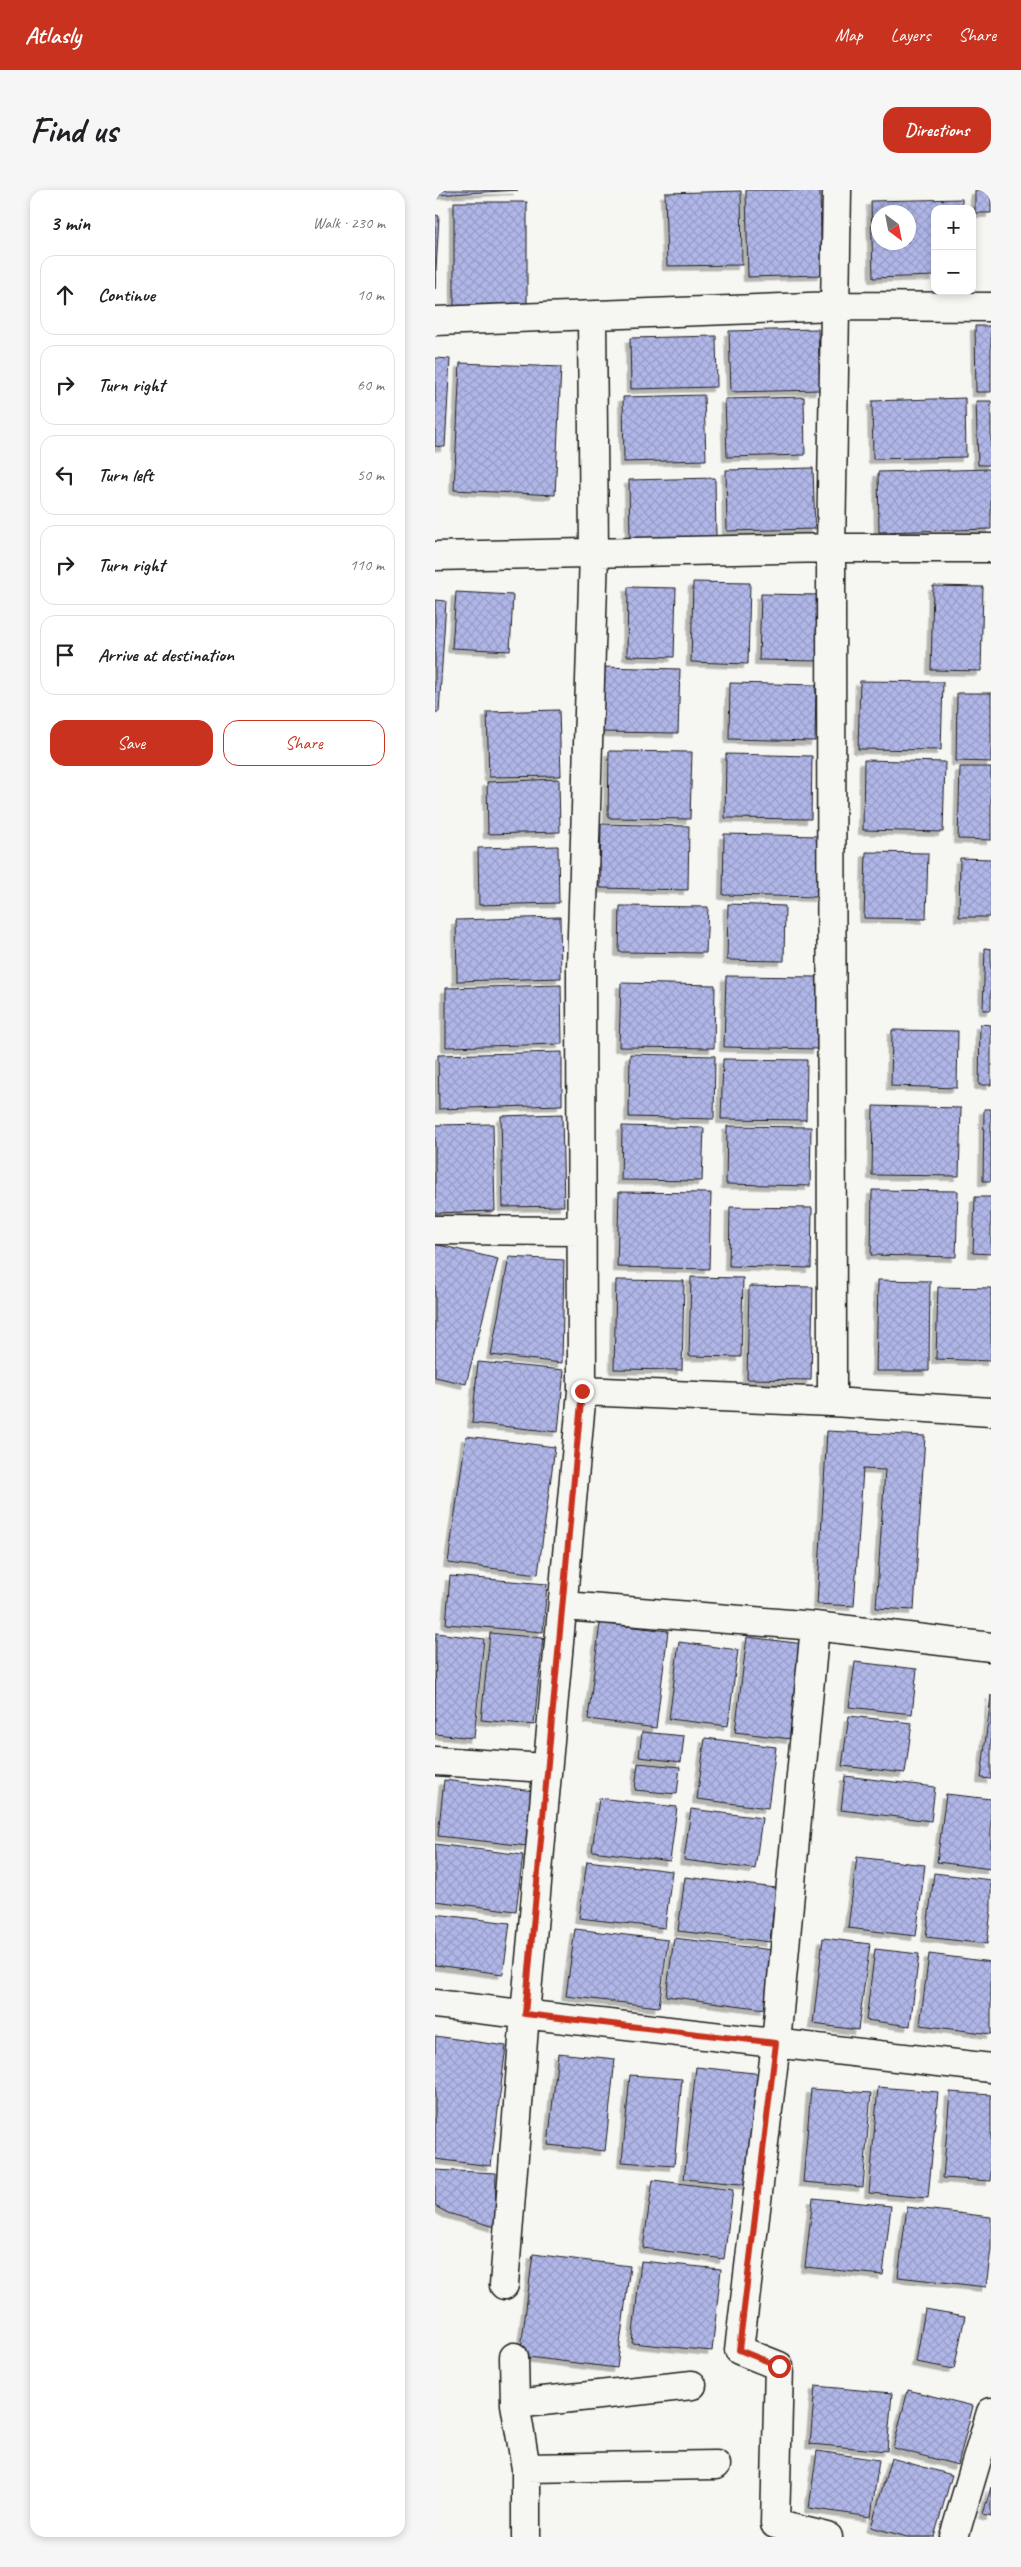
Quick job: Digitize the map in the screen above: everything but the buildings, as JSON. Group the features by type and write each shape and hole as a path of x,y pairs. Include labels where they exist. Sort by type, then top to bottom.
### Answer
{"street":[{"path":"832,1402 831,548 837,190"},
{"path":"435,321 835,306 991,307"},
{"path":"504,2285 525,2014 547,1768 564,1606 582,1391 581,967 594,553 592,316"},
{"path":"435,556 831,548 991,548"},
{"path":"435,1230 582,1230"},
{"path":"582,1391 832,1402 991,1412"},
{"path":"564,1606 815,1626 991,1647"},
{"path":"815,1626 776,2043 739,2350 779,2366 775,2524 828,2537"},
{"path":"435,1761 547,1768"},
{"path":"435,2004 991,2068"},
{"path":"513,2357 515,2404 527,2468 525,2537"},
{"path":"515,2404 693,2385"},
{"path":"954,2537 991,2412"},
{"path":"527,2468 716,2466"}],"route":[{"path":"582,1391 564,1606 547,1768 525,2014 776,2043 739,2350 779,2366"}]}
